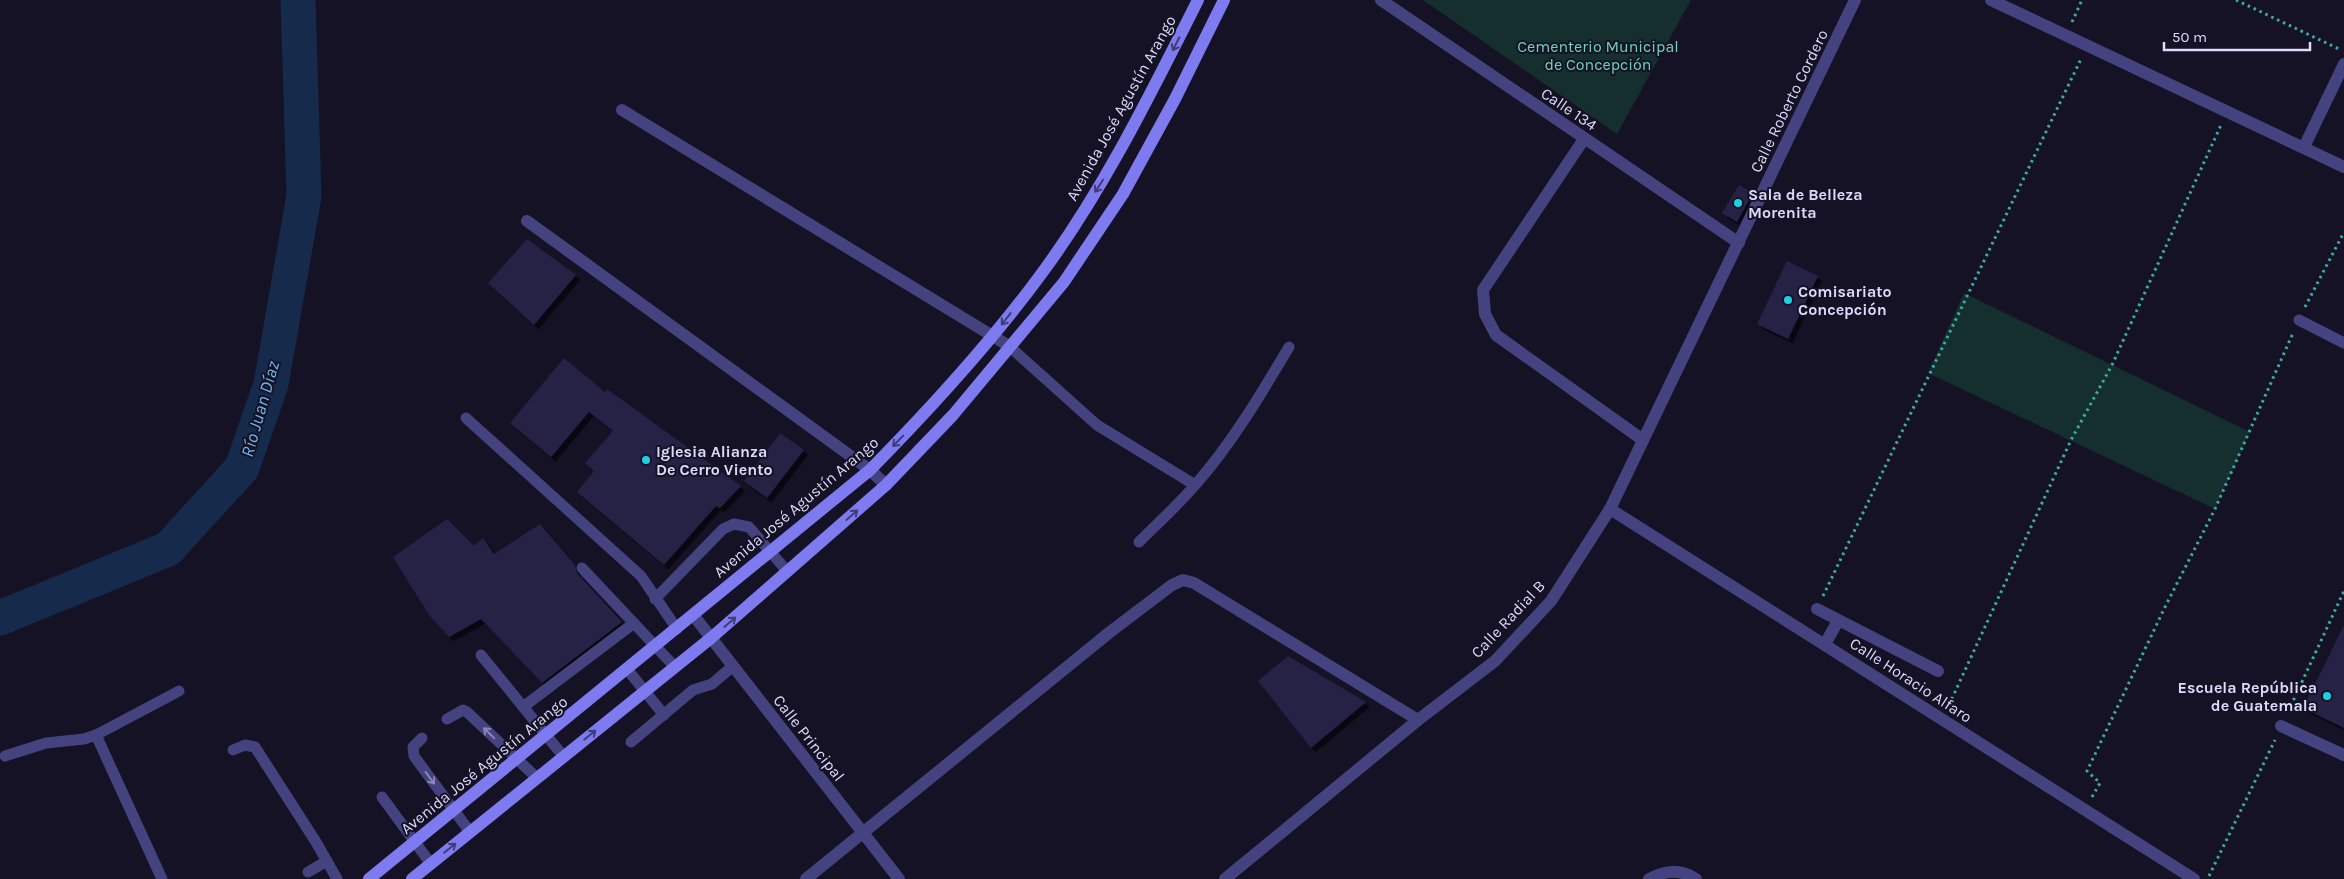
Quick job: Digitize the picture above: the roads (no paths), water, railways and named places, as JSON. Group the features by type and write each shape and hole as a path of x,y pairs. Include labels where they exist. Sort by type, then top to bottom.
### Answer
{"main road":[{"name":"Avenida José Agustín Arango","path":"369,879 694,616 870,470 938,400 993,336 1043,272 1103,180 1153,89 1198,0"},
{"path":"412,879 711,638 886,485 953,415 1064,282 1123,194 1175,99 1224,0"}],"street":[{"name":"Calle 134","path":"1381,0 1739,243"},
{"name":"Calle Roberto Cordero","path":"1739,243 1855,0"},
{"path":"1991,0 2088,44 2344,167"},
{"path":"2304,147 2344,64"},
{"path":"622,110 1009,346"},
{"path":"1584,139 1484,290 1485,314 1496,336 1643,440"},
{"path":"527,221 870,470 886,485"},
{"name":"Calle Radial B","path":"1225,879 1418,720 1495,661 1552,601 1610,509 1739,243"},
{"name":"Calle Horacio Alfaro","path":"1610,509 2194,879"},
{"path":"806,879 1110,632 1172,585 1183,580 1194,583 1418,720"},
{"path":"1817,609 1938,671"},
{"name":"Calle Principal","path":"694,616 862,834 899,879"},
{"path":"1825,644 1838,621"},
{"path":"2281,726 2344,755"},
{"path":"1650,879 1666,871 1691,876"}],"lane":[{"path":"2299,320 2344,343"},
{"path":"1009,346 1097,425 1196,485"},
{"path":"1139,542 1196,485 1213,464 1289,347"},
{"path":"466,418 641,576 677,629"},
{"path":"655,599 728,526 734,524 749,527 787,571"},
{"path":"582,568 675,668"},
{"path":"523,707 634,623"},
{"path":"481,654 564,757"},
{"path":"631,742 693,690 712,684 733,666"},
{"path":"627,669 664,715"},
{"path":"5,756 46,743 84,739 96,735 179,691"},
{"path":"447,719 463,710 467,712 537,778"},
{"path":"96,735 162,879"},
{"path":"422,738 413,747 414,756 470,832"},
{"path":"233,750 245,745 256,747 337,879"},
{"path":"382,798 430,864"},
{"path":"308,872 327,861"}],"waterway":[{"name":"Río Juan Díaz","path":"0,618 168,549 242,468 271,384 304,196 298,0"}],"place":[{"name":"Sala de Belleza Morenita","path":"1738,203"},
{"name":"Comisariato Concepción","path":"1788,300"},
{"name":"Iglesia Alianza De Cerro Viento","path":"646,460"},
{"name":"Escuela República de Guatemala","path":"2327,696"}],"park label":[{"name":"Cementerio Municipal de Concepción","path":"1598,55"}]}
